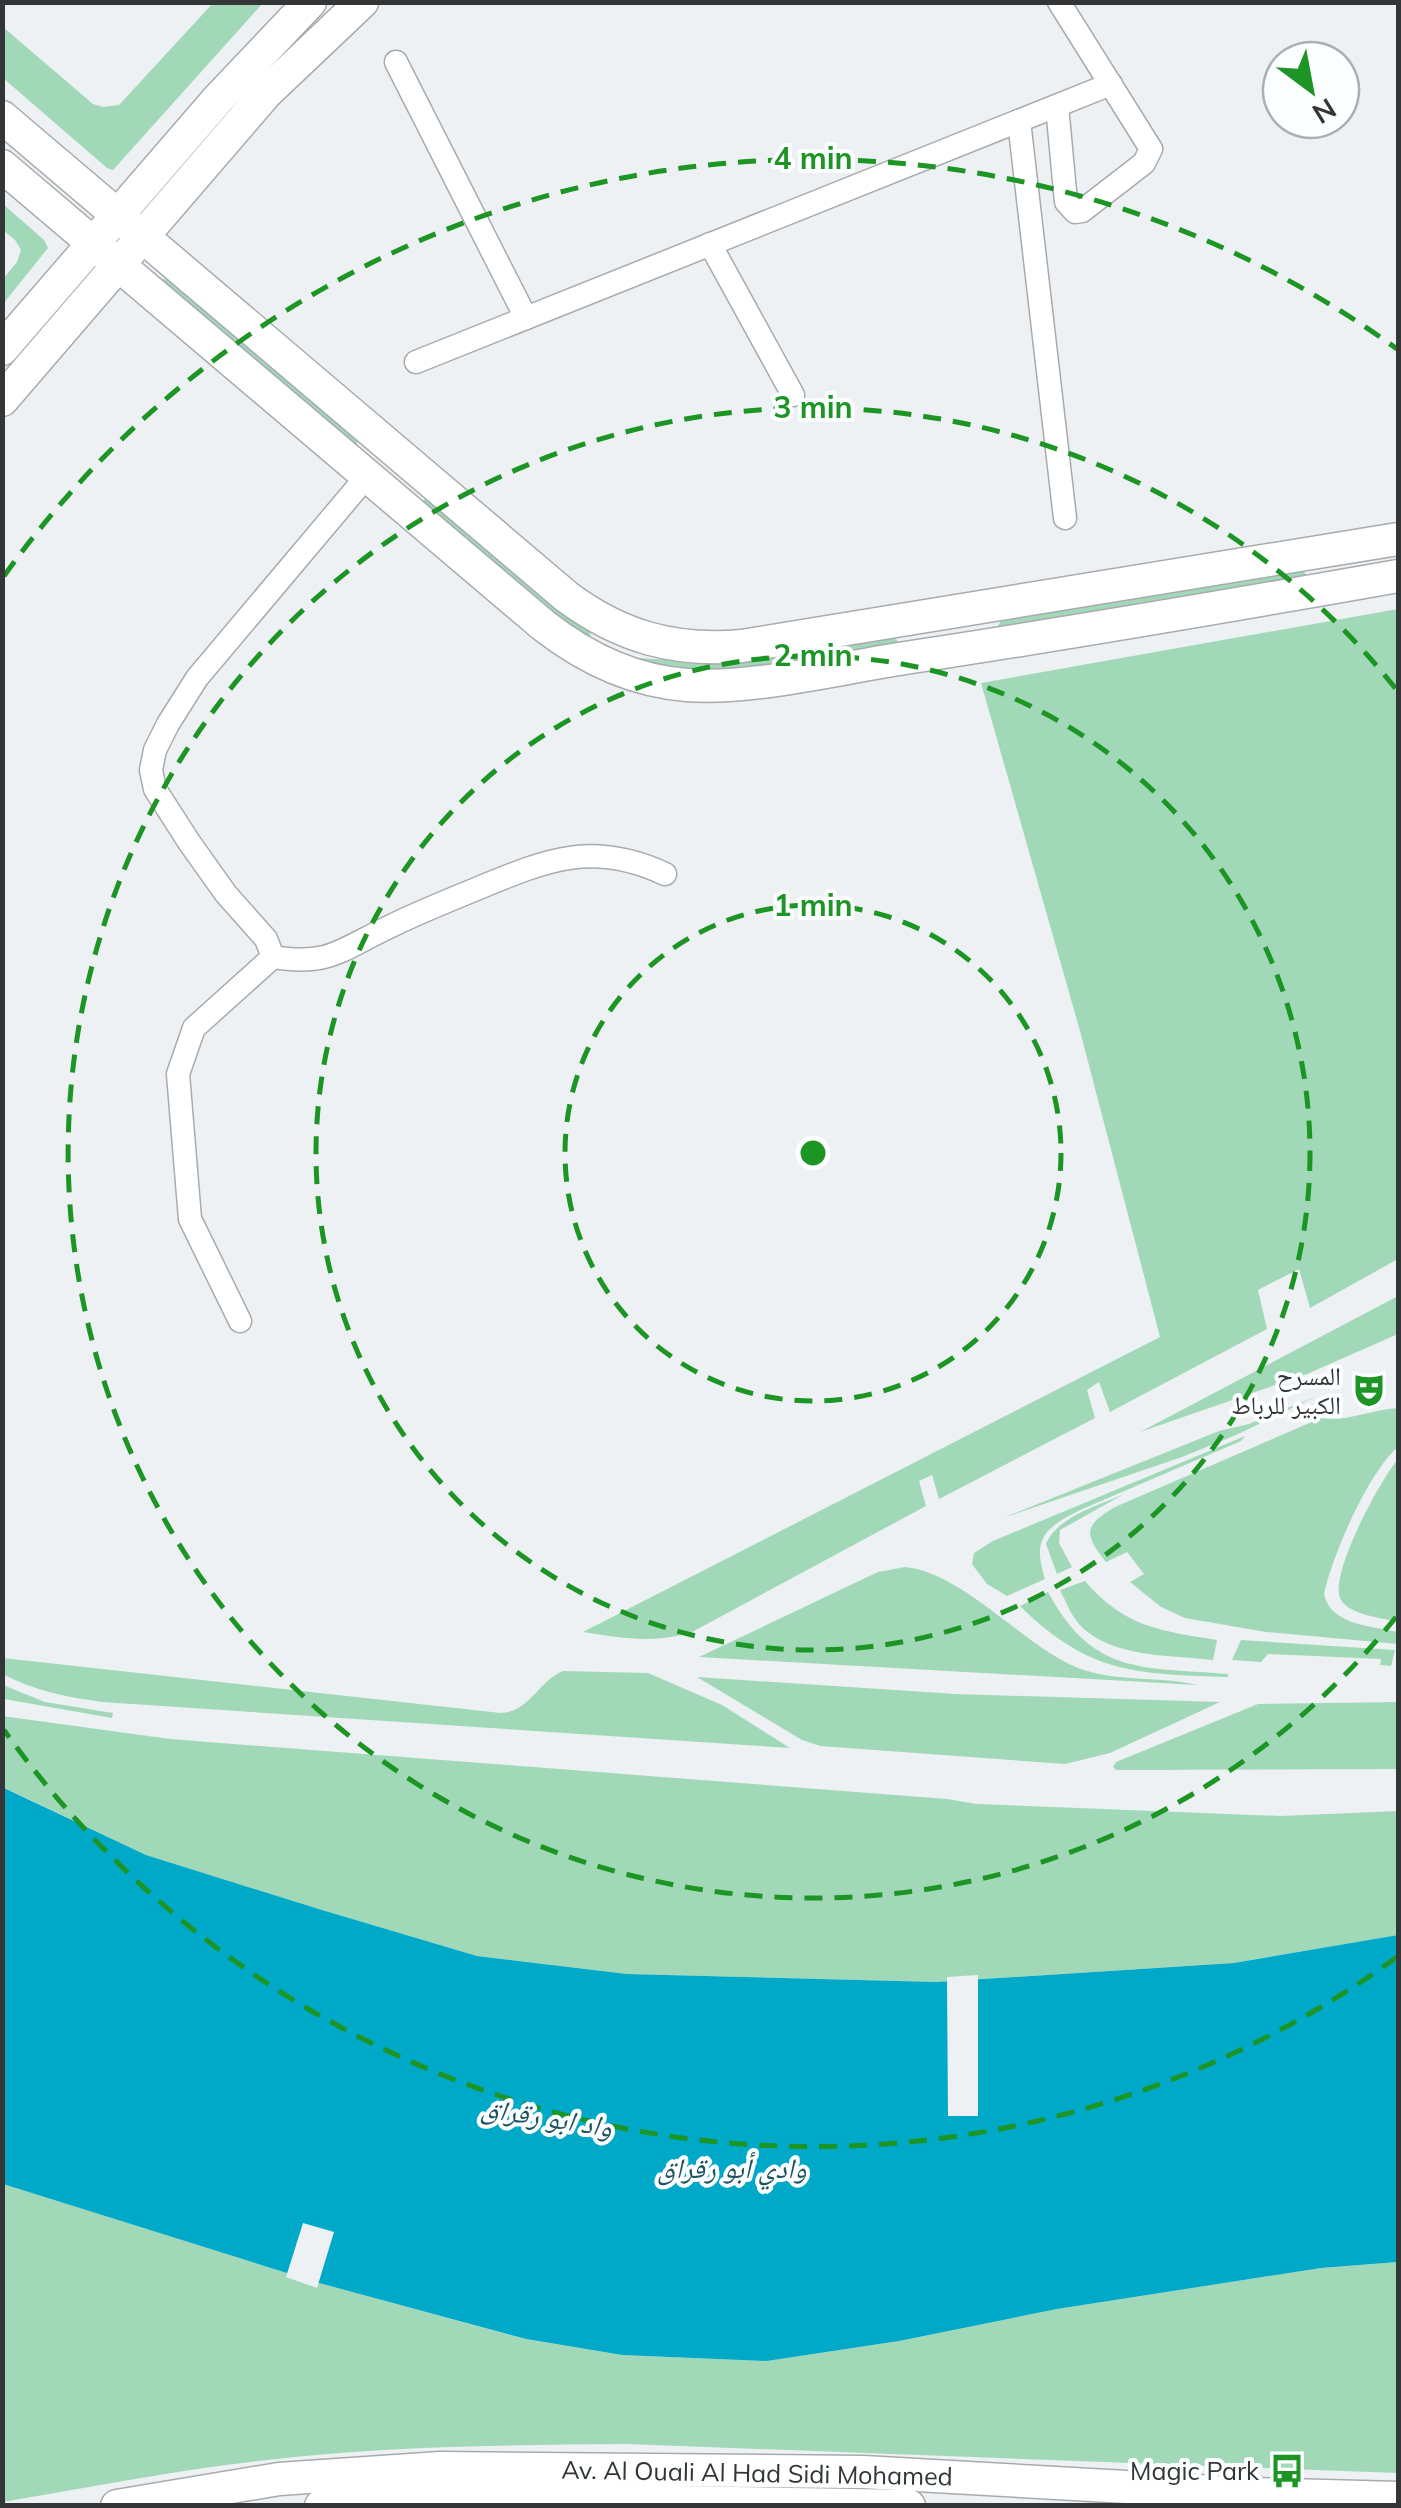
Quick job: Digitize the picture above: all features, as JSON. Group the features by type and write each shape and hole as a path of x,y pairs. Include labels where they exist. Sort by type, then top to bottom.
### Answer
{"street":[{"path":"2,349 254,58 310,2"},
{"path":"2,400 266,93 362,2"},
{"path":"1057,106 1066,202 1074,212 1082,211 1150,157 1148,141 1060,2"},
{"path":"396,62 526,318"},
{"path":"416,362 1112,84"},
{"path":"2,117 567,597 616,628 646,640 710,649 1398,538"},
{"path":"1019,121 1065,518"},
{"path":"2,166 543,625 602,664 655,681 722,686 1398,576"},
{"path":"710,244 794,395"},
{"path":"273,957 266,939 188,842 155,790 151,770 168,724 197,678 368,476"},
{"path":"1328,550 1334,588"},
{"path":"943,613 949,652"},
{"path":"602,664 616,628"},
{"path":"273,957 307,962 347,950 421,912 557,858 602,855 666,874"},
{"path":"240,1320 190,1219 178,1074 194,1028 273,957"},
{"name":"Av. Al Ouali Al Had Sidi Mohamed","path":"117,2506 279,2479 440,2468 863,2472 1250,2494 1398,2498"},
{"name":"Av. Al Ouali Al Had Sidi Mohamed","path":"321,2506 432,2498 910,2506"}],"green space":[{"path":"213,3 263,3 113,170 3,78 3,27 93,104 119,105"},
{"path":"3,204 48,248 3,304 3,279 21,250 3,230"},
{"path":"169,280 357,439 357,445 161,281"},
{"path":"427,498 590,632 591,638 584,639 421,502"},
{"path":"1301,569 1305,577 997,627 1001,621"},
{"path":"1398,609 1398,1259 1310,1308 1299,1269 1258,1290 1267,1329 1110,1412 1099,1382 1087,1390 1095,1418 939,1499 932,1475 919,1481 926,1506 692,1632 651,1639 583,1632 1160,1337 1080,1031 981,683"},
{"path":"894,638 898,641 895,646 724,670 660,667 638,658 720,663"},
{"path":"1398,1296 1398,1334 1307,1374 1140,1432"},
{"path":"1317,1396 1182,1457 1003,1518 1219,1431 1249,1424"},
{"path":"1398,1408 1398,1447 1375,1475 1353,1515 1324,1594 1334,1612 1343,1618 1398,1632 1398,1644 1266,1632 1185,1618 1161,1607 1130,1582 1144,1574 1127,1552 1106,1562 1094,1544 1092,1525 1115,1507 1321,1418 1339,1419"},
{"path":"1245,1436 1058,1523 1041,1544 1045,1579 1007,1596 987,1584 972,1564 974,1553 993,1541"},
{"path":"1398,1459 1398,1622 1345,1605 1339,1588 1358,1528"},
{"path":"1124,1494 1060,1530 1059,1543 1072,1567 1057,1574 1046,1544 1052,1534 1080,1513"},
{"path":"905,1567 926,1572 968,1593 1069,1664 1117,1677 1197,1685 699,1657 878,1572"},
{"path":"1085,1581 1129,1618 1161,1630 1217,1640 1213,1660 1142,1653 1092,1635 1076,1620 1060,1590"},
{"path":"1048,1592 1065,1619 1102,1653 1146,1667 1228,1677 1140,1671 1092,1658 1045,1628 1020,1606"},
{"path":"1241,1640 1395,1650 1391,1666 1380,1665 1381,1659 1268,1654 1261,1662 1232,1660"},
{"path":"3,1658 501,1713 520,1707 563,1671 648,1673 722,1705 790,1748 102,1702 15,1680 3,1674"},
{"path":"697,1677 956,1694 1220,1702 1110,1753 1065,1764 820,1746 802,1740"},
{"path":"3,1685 45,1702 113,1713 112,1718 4,1699"},
{"path":"1398,1702 1398,1769 1113,1767 1116,1762 1258,1704"},
{"path":"2,1716 170,1739 977,1804 1281,1816 1398,1811 1398,1935 1234,1963 936,1982 627,1974 477,1956 146,1855 3,1787"},
{"path":"3,2184 319,2283 525,2339 622,2355 767,2361 899,2341 1057,2309 1321,2268 1398,2262 1398,2473 627,2444 492,2446 267,2460 3,2502"}],"water":[{"name":"وادي أبو رقراق","path":"2,1787 146,1855 322,1910 477,1956 627,1974 936,1982 1234,1963 1398,1935 1398,2262 1321,2268 1057,2309 899,2341 767,2361 622,2355 526,2339 319,2283 3,2184"}],"pier":[{"path":"978,1975 978,2116 948,2116 947,1977"},
{"path":"303,2223 334,2232 317,2288 286,2277"}],"place":[{"name":"المسرح الكبير للرباط","path":"1369,1390"},
{"name":"Magic Park","path":"1287,2471"}],"water label":[{"name":"واد ابو رقراق","path":"547,2117"}]}
